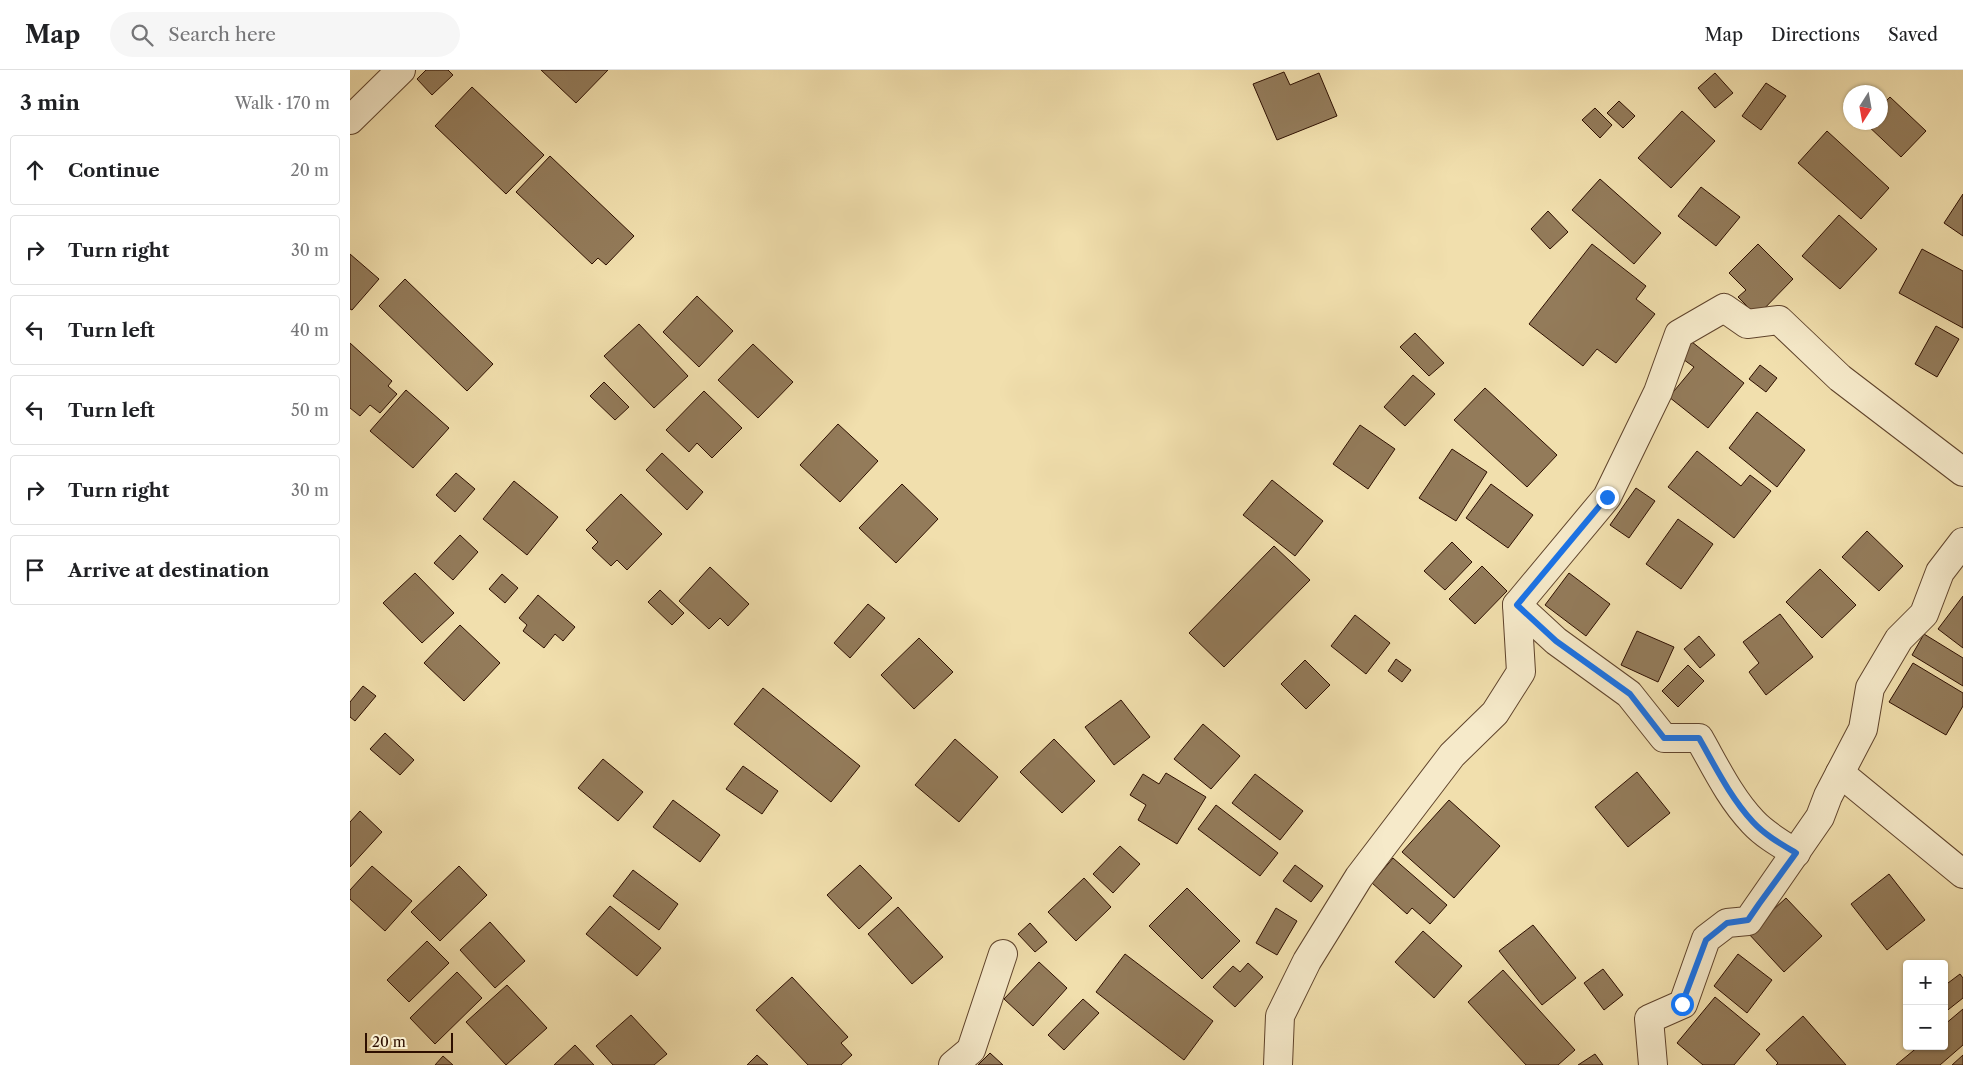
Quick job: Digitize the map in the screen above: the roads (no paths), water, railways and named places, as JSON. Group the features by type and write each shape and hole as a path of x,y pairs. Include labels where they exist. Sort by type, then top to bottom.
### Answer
{"street":[{"path":"350,120 401,70"},
{"path":"1278,1065 1280,1016 1307,962 1359,878 1452,755 1495,713 1521,672 1517,605 1607,497 1658,392 1679,334 1724,308 1747,324 1779,320 1840,378 1963,472"},
{"path":"1653,1065 1649,1019 1682,1004 1706,940 1727,923 1748,920 1820,817 1862,729 1870,688 1899,639 1924,614 1940,572 1963,542"},
{"path":"1517,605 1556,641 1630,694 1664,738 1699,738 1725,784 1752,822 1770,838 1796,853"},
{"path":"1840,773 1963,874"},
{"path":"953,1065 971,1050 1003,954"}]}
